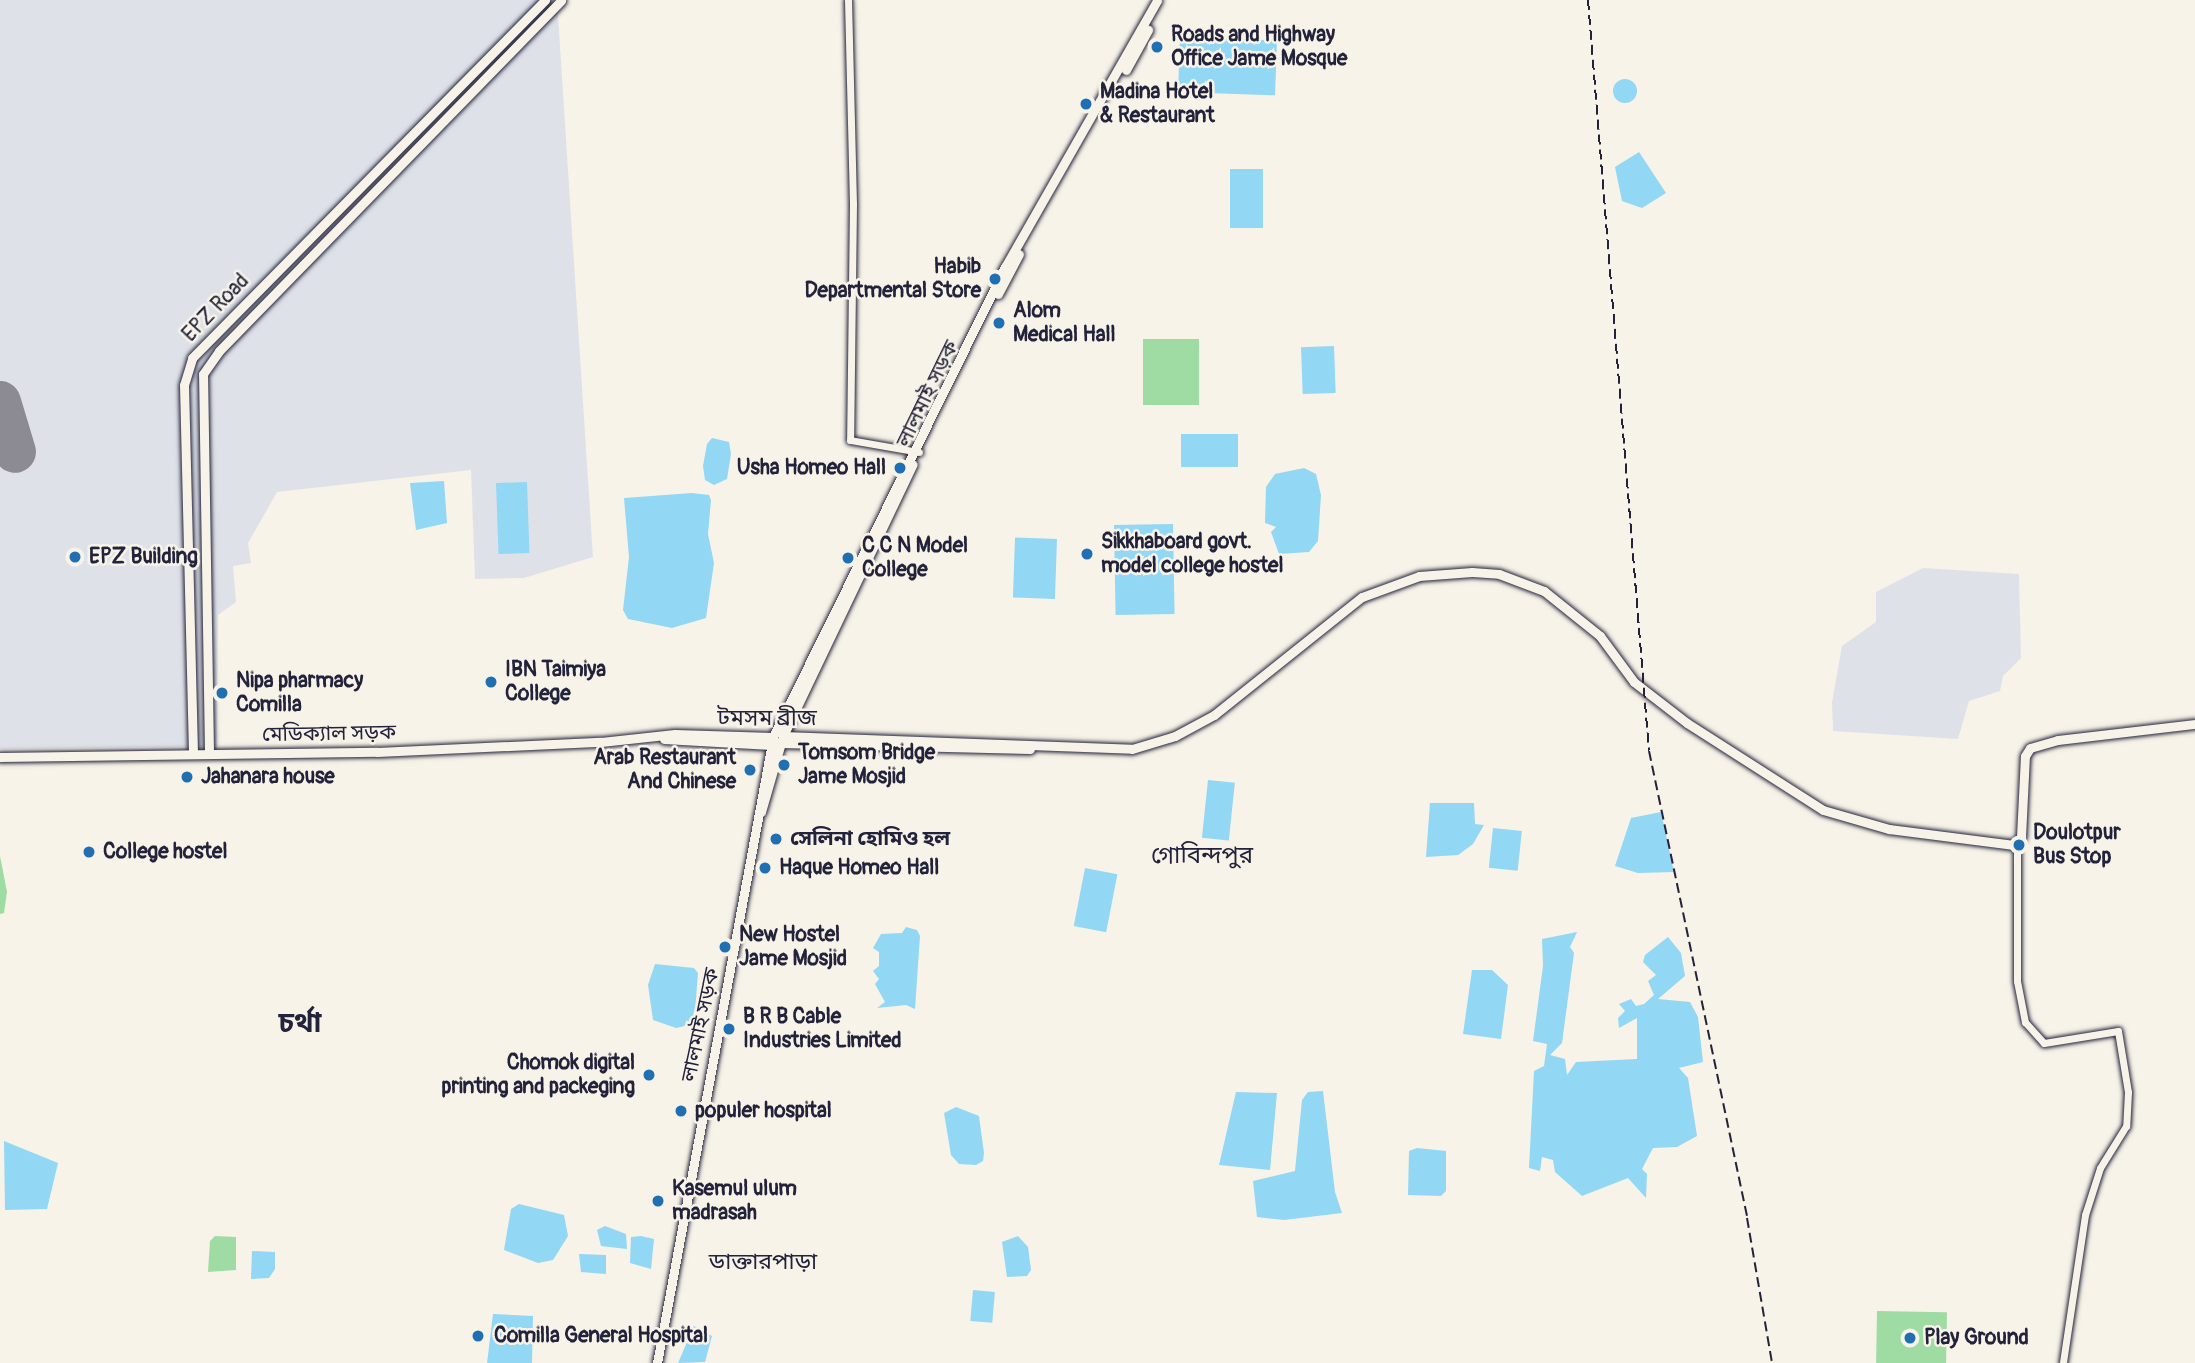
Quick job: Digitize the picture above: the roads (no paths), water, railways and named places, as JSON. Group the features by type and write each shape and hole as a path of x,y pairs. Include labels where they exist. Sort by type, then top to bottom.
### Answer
{"main road":[{"name":"EPZ Road","path":"193,753 184,385 192,359 545,0"},
{"name":"EPZ Road","path":"209,753 203,374 219,351 561,0"},
{"name":"লালমাই সড়ক","path":"657,1363 704,1093 777,740 916,452 1059,177 1157,0"},
{"name":"লালমাই সড়ক","path":"1059,177 1163,0"},
{"name":"মেডিক্যাল সড়ক","path":"0,757 393,751 659,738 1132,749 1175,736 1249,691 1362,597 1419,576 1499,575 1545,591 1600,636 1623,670 1649,696 1823,810 1926,836 2017,844"},
{"path":"2017,844 2021,837 2025,756 2030,748 2058,740 2195,724"}],"street":[{"path":"848,0 853,179 850,440 916,452"},
{"path":"2017,844 2017,981 2025,1022 2039,1042 2118,1031 2128,1092 2126,1126 2100,1168 2085,1214 2063,1363"}],"water":[{"path":"1180,37 1277,40 1275,95 1178,92"},
{"path":"1625,79 1633,83 1637,91 1633,99 1625,103 1617,99 1613,91 1617,83"},
{"path":"1639,152 1666,193 1642,208 1622,201 1615,167"},
{"path":"1230,169 1263,169 1263,228 1230,228"},
{"path":"1334,346 1336,393 1303,394 1301,347"},
{"path":"1181,434 1238,434 1238,467 1181,467"},
{"path":"712,438 729,442 731,454 727,479 714,485 705,480 703,466 707,444"},
{"path":"1304,468 1316,474 1321,495 1318,541 1309,552 1279,554 1271,532 1276,527 1265,523 1266,487 1275,474"},
{"path":"444,481 447,523 416,530 410,483"},
{"path":"527,482 529,553 498,554 496,483"},
{"path":"692,493 709,495 711,500 708,534 714,563 706,618 672,628 628,619 623,610 629,557 624,498"},
{"path":"1173,524 1175,614 1116,615 1114,525"},
{"path":"1015,538 1057,539 1055,599 1013,597"},
{"path":"1208,780 1235,783 1229,841 1202,838"},
{"path":"1430,803 1474,803 1475,824 1484,825 1473,844 1458,855 1426,857"},
{"path":"1661,812 1674,872 1638,873 1615,866 1631,818"},
{"path":"1493,828 1522,831 1518,871 1489,868"},
{"path":"1085,868 1117,874 1106,932 1074,926"},
{"path":"906,927 917,930 920,936 915,1009 906,1005 877,1008 885,1002 875,984 879,979 873,971 879,966 879,952 873,948 881,934 902,933"},
{"path":"1577,932 1570,947 1574,953 1562,1043 1550,1055 1565,1059 1567,1075 1576,1062 1637,1059 1637,1018 1619,1028 1618,1018 1625,1011 1619,1004 1631,999 1636,1006 1644,1004 1654,995 1648,981 1656,975 1643,962 1645,955 1668,937 1681,953 1685,976 1658,999 1690,1002 1698,1017 1703,1062 1679,1068 1688,1078 1697,1136 1677,1147 1653,1148 1642,1169 1647,1174 1646,1198 1628,1178 1582,1196 1555,1172 1553,1160 1542,1157 1540,1171 1529,1168 1534,1071 1544,1066 1547,1044 1533,1041 1543,966 1542,939"},
{"path":"655,964 694,968 698,973 694,1024 676,1028 653,1020 648,985"},
{"path":"1472,970 1492,970 1508,985 1501,1039 1463,1034"},
{"path":"1323,1091 1335,1192 1342,1213 1284,1220 1257,1217 1253,1181 1295,1171 1302,1100 1308,1092"},
{"path":"1236,1092 1277,1093 1270,1170 1219,1165"},
{"path":"956,1107 979,1116 984,1153 983,1161 976,1165 959,1164 951,1155 944,1113"},
{"path":"4,1141 58,1163 47,1209 5,1210"},
{"path":"1417,1148 1446,1151 1446,1191 1441,1196 1408,1195 1409,1151"},
{"path":"519,1204 564,1215 568,1236 553,1260 538,1263 504,1250 511,1209"},
{"path":"605,1226 626,1234 627,1249 601,1246 597,1230"},
{"path":"1018,1236 1028,1247 1031,1270 1027,1276 1007,1277 1002,1242"},
{"path":"631,1237 654,1239 651,1269 630,1263"},
{"path":"252,1251 275,1252 275,1269 269,1278 251,1279"},
{"path":"579,1254 606,1255 606,1274 581,1272"},
{"path":"973,1290 995,1292 992,1323 970,1321"},
{"path":"493,1314 533,1316 532,1363 487,1363"},
{"path":"694,1326 712,1336 705,1362 678,1363"}],"railway":[{"path":"1588,0 1649,751 1747,1218 1772,1363"}],"place":[{"name":"Roads and Highway Office Jame Mosque","path":"1157,47"},
{"name":"Madina Hotel & Restaurant","path":"1086,104"},
{"name":"Habib Departmental Store","path":"995,279"},
{"name":"Alom Medical Hall","path":"999,323"},
{"name":"Usha Homeo Hall","path":"900,468"},
{"name":"Sikkhaboard govt. model college hostel","path":"1087,554"},
{"name":"EPZ Building","path":"75,557"},
{"name":"C C N Model College","path":"848,558"},
{"name":"IBN Taimiya College","path":"491,682"},
{"name":"Nipa pharmacy Comilla","path":"222,693"},
{"name":"Tomsom Bridge Jame Mosjid","path":"784,765"},
{"name":"Arab Restaurant And Chinese","path":"750,770"},
{"name":"Jahanara house","path":"187,777"},
{"name":"সেলিনা হোমিও হল","path":"776,839"},
{"name":"Doulotpur Bus Stop","path":"2019,845"},
{"name":"College hostel","path":"89,852"},
{"name":"Haque Homeo Hall","path":"765,868"},
{"name":"New Hostel Jame Mosjid","path":"725,947"},
{"name":"B R B Cable Industries Limited","path":"729,1029"},
{"name":"Chomok digital printing and packeging","path":"649,1075"},
{"name":"populer hospital","path":"681,1111"},
{"name":"Kasemul ulum madrasah","path":"658,1201"},
{"name":"Comilla General Hospital","path":"478,1336"},
{"name":"Play Ground","path":"1910,1338"}],"district":[{"name":"টমসম ব্রীজ","path":"767,718"},
{"name":"গোবিন্দপুর","path":"1202,856"},
{"name":"চর্থা","path":"300,1024"},
{"name":"ডাক্তারপাড়া","path":"763,1262"}]}
